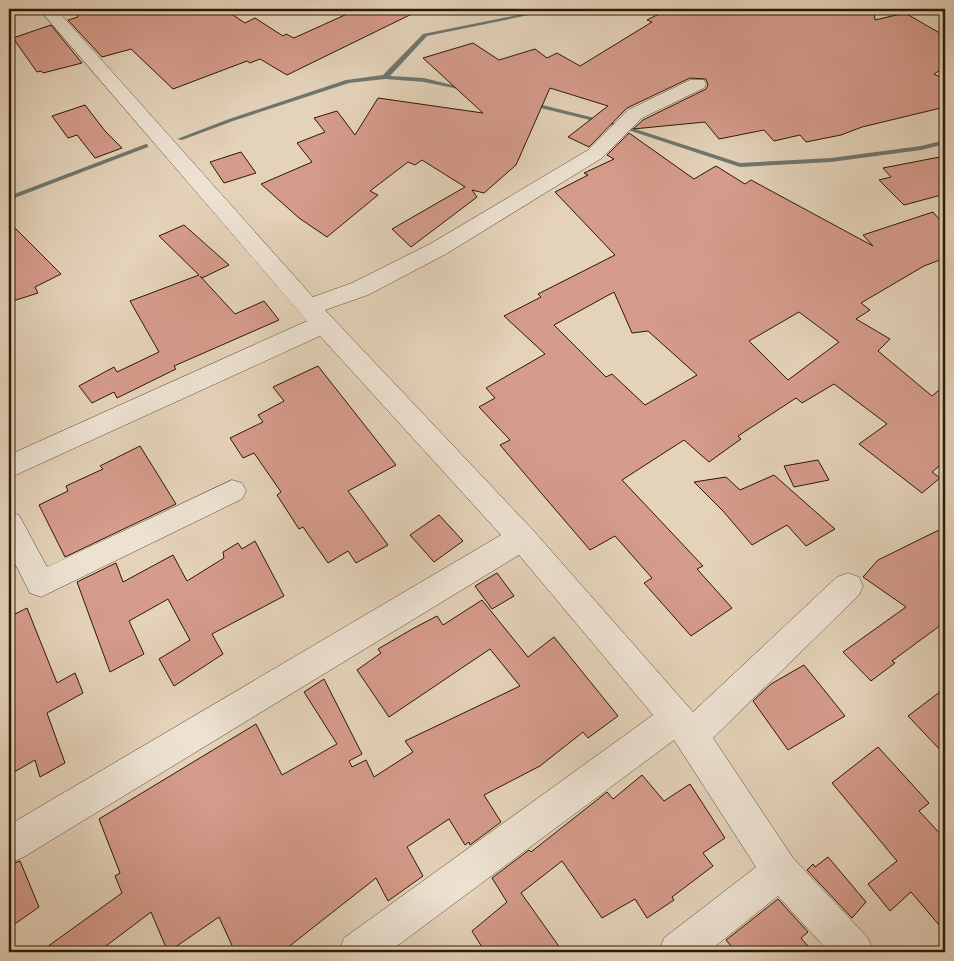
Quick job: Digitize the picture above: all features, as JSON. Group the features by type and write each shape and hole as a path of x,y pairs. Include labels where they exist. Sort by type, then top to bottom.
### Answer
{"street":[{"path":"47,9 316,316 522,538 684,727 780,871 854,952"},
{"path":"9,467 316,316 360,289 438,249 596,154 635,114 650,105 697,84"},
{"path":"9,524 41,584 232,491"},
{"path":"9,846 522,538"},
{"path":"358,952 684,727 848,586"},
{"path":"678,952 780,871"}],"building":[{"path":"73,9 224,9 245,23 255,18 283,36 286,34 294,38 358,9 422,9 287,75 260,59 250,63 247,61 173,89 131,49 102,57 68,20 78,17"},
{"path":"669,9 680,9 689,13 717,9 874,9 875,20 905,13 945,36 945,67 934,74 945,80 945,107 862,127 841,135 806,142 800,135 774,141 764,130 719,139 705,122 633,129 643,120 706,89 708,85 706,79 690,78 627,108 589,147 568,137 608,106 550,88 516,165 484,193 472,190 477,197 411,247 392,229 465,187 422,160 415,165 408,162 370,191 378,195 327,237 299,218 261,184 312,162 297,143 325,132 314,118 337,111 355,135 378,98 483,113 423,58 473,43 499,60 535,49 547,58 557,53 580,66 652,22 647,20"},
{"path":"51,25 82,63 43,73 41,71 37,72 13,38"},
{"path":"85,105 105,131 122,148 95,158 77,135 68,138 52,116"},
{"path":"629,133 694,179 716,166 745,184 751,180 873,246 863,235 933,212 945,226 945,258 924,266 861,303 870,310 856,319 890,339 878,351 932,396 945,385 945,461 932,472 940,478 922,493 859,444 887,424 834,384 802,403 796,398 738,436 741,439 709,462 684,440 622,480 703,566 697,569 732,608 691,636 644,583 652,578 615,536 590,550 500,445 510,440 479,407 495,398 486,388 545,354 504,316 541,297 538,294 615,255 555,192 588,175 584,173 614,159 607,155","holes":["614,292 632,333 648,331 697,375 645,405 612,374 606,377 554,325","799,312 839,342 788,380 749,341"]},
{"path":"241,152 256,173 224,183 210,162"},
{"path":"945,156 945,194 904,205 879,180 891,177 883,168"},
{"path":"9,222 61,274 35,287 38,293 13,301 9,290"},
{"path":"184,225 229,265 202,278 200,276 235,314 264,301 279,320 174,366 176,369 117,398 114,392 92,403 79,386 114,367 117,372 159,352 130,301 199,275 159,236"},
{"path":"318,366 396,465 348,491 388,545 356,563 348,551 328,563 303,527 299,529 277,495 281,492 254,453 243,458 230,438 263,422 258,415 284,401 273,387"},
{"path":"140,446 176,504 65,557 39,505 68,491 66,486 103,469 100,466"},
{"path":"818,460 829,480 794,487 784,466"},
{"path":"774,475 835,529 806,546 787,525 752,545 723,511 694,482 726,477 740,490"},
{"path":"439,515 463,541 434,562 410,535"},
{"path":"945,527 945,622 892,661 895,663 871,681 843,652 906,607 863,577 878,560"},
{"path":"255,541 284,596 212,634 223,654 174,686 159,659 190,640 168,599 129,621 144,654 110,672 77,582 116,563 123,582 173,555 187,581 224,558 223,552 238,543 242,549"},
{"path":"497,573 514,596 492,609 475,586"},
{"path":"482,600 528,657 554,637 618,716 588,738 583,732 540,766 484,795 501,822 470,845 469,842 465,845 449,819 407,847 423,876 388,901 376,878 282,952 235,952 219,917 168,952 151,912 98,952 40,952 122,893 115,876 120,873 99,819 256,724 282,775 337,744 304,692 324,679 362,754 349,761 352,767 366,760 374,777 413,752 405,741 520,686 490,649 389,717 357,670 381,653 378,649 414,628 437,616 443,625"},
{"path":"27,608 57,683 75,673 83,693 47,713 65,763 40,777 35,760 9,775 9,617"},
{"path":"804,665 845,716 788,750 753,701 771,684"},
{"path":"945,688 945,755 908,716"},
{"path":"878,747 929,803 919,811 945,839 945,932 911,892 890,911 868,884 897,861 832,783"},
{"path":"642,775 664,801 690,784 725,838 703,853 713,866 672,897 674,900 647,918 635,899 602,918 562,861 521,893 563,952 485,952 472,931 507,902 492,878 529,850 531,852 607,792 613,799"},
{"path":"828,857 866,902 852,918 807,870 813,864 815,867"},
{"path":"20,861 39,907 9,928 9,865"},
{"path":"778,899 808,932 801,938 813,952 736,952 726,940"}],"waterway":[{"path":"385,77 425,35 555,9"},
{"path":"180,139 348,81 385,77"},
{"path":"385,77 424,80 466,90"},
{"path":"530,104 621,126 740,165 831,160 921,148 945,142"},
{"path":"9,198 146,146"}]}
